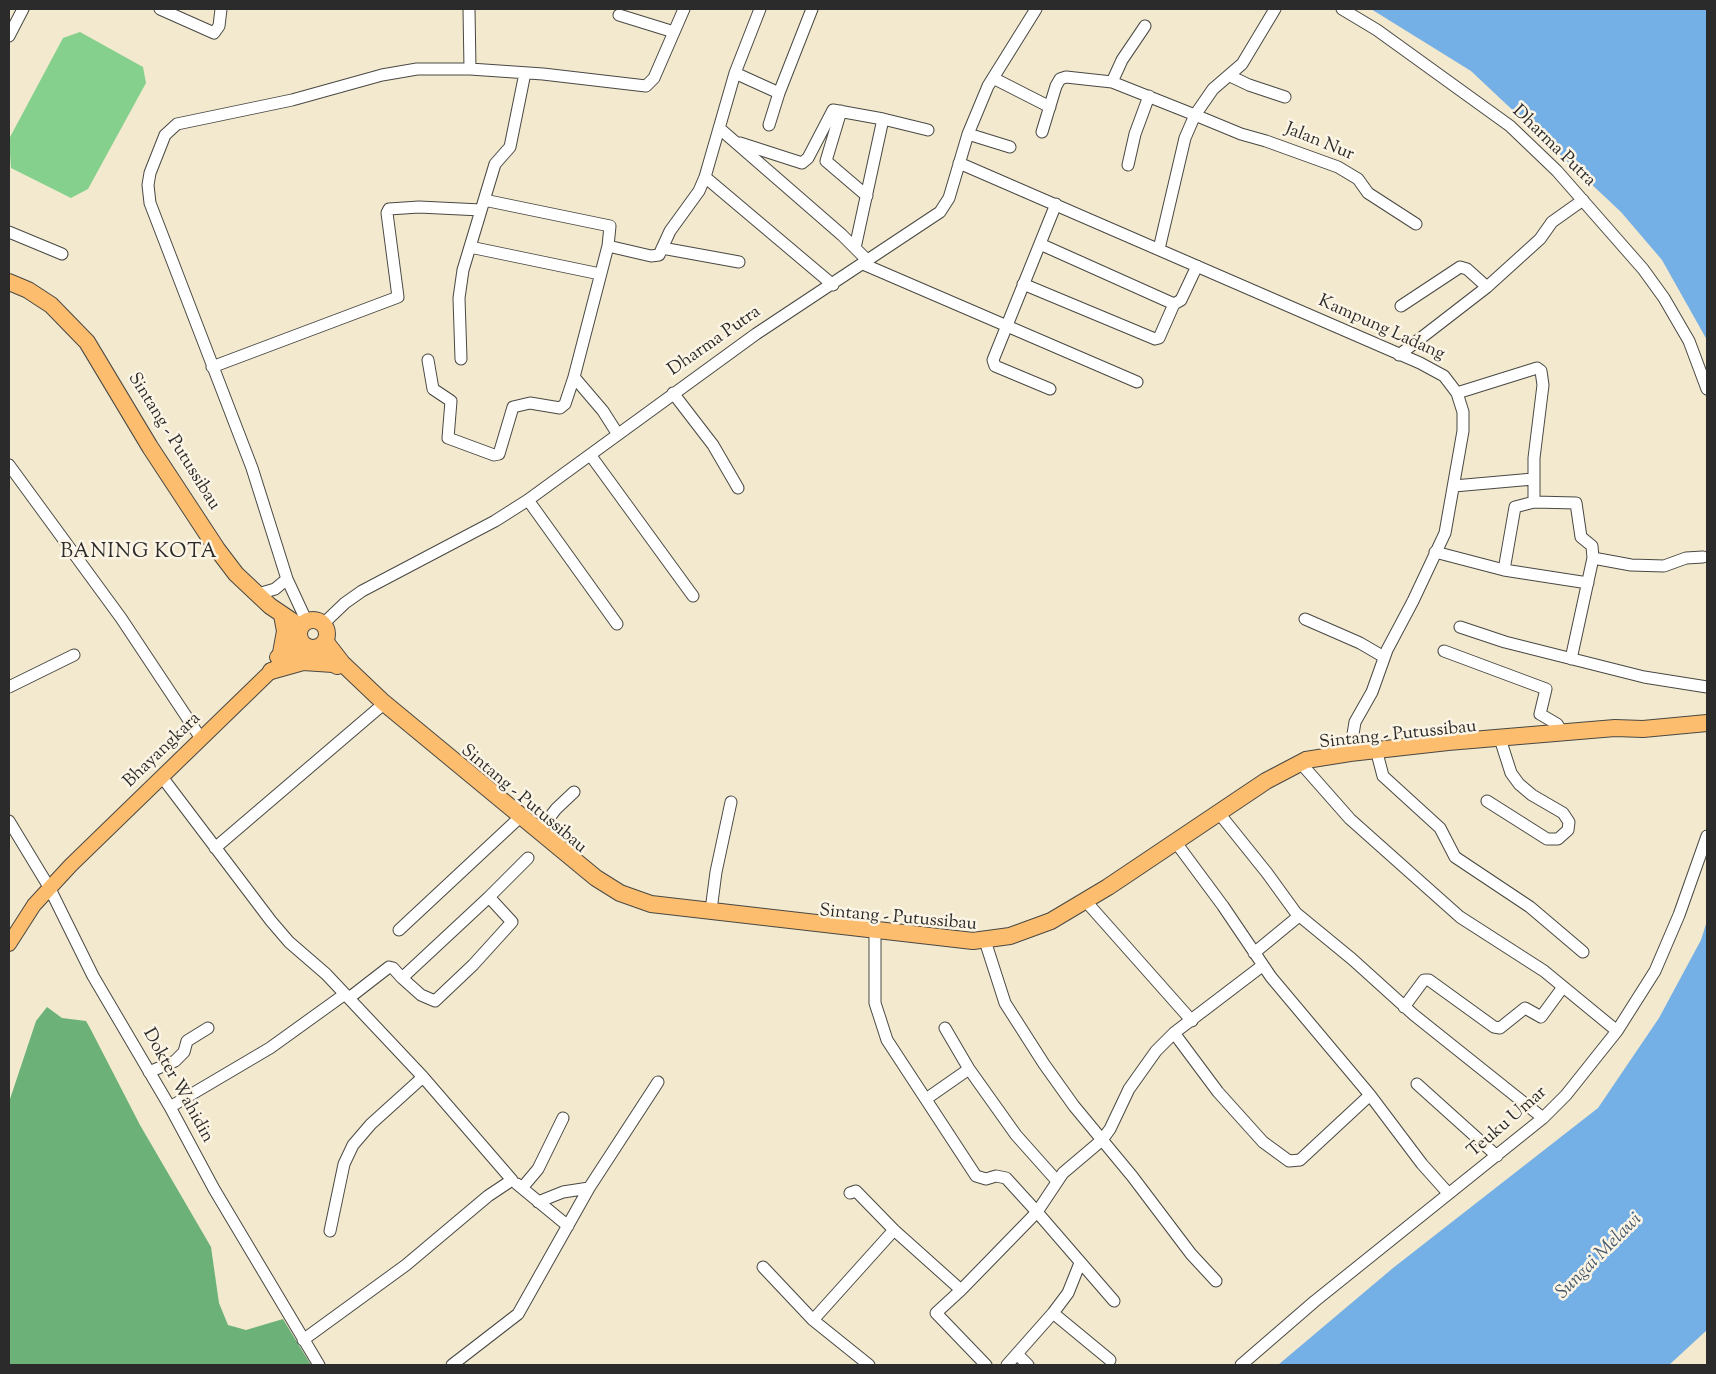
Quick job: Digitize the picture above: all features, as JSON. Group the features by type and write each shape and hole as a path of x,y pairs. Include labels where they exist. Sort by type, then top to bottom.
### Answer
{"highway":[{"name":"Sintang - Putussibau","path":"9,282 28,290 51,305 87,342 150,447 217,549 236,574 282,615 310,635 383,702 596,878 620,893 651,904 711,910 874,937 987,947 1024,939 1040,933 1090,906 1180,848 1221,816 1298,762 1350,752 1562,732 1615,728 1643,729"},
{"path":"281,653 285,631 282,615"},
{"name":"Sintang - Putussibau","path":"310,635 335,665 380,707 600,890 634,907 669,914 973,941 992,940 1026,932 1070,910 1221,816 1305,768 1378,756 1616,735 1643,729 1707,723"},
{"path":"271,671 302,662 335,665"}],"main road":[{"name":"Bhayangkara","path":"48,884 281,653 310,635"},
{"name":"Bhayangkara","path":"48,884 162,778 310,635"},
{"path":"9,930 27,902 48,884"},
{"path":"9,944 48,884"}],"street":[{"path":"9,36 23,9"},
{"path":"160,9 214,32 219,26 221,9"},
{"path":"469,9 470,69"},
{"path":"310,635 287,579 252,468 150,202 148,185 150,173 170,128 177,124 319,94 382,75 417,69 470,69 525,73 646,86 654,78 684,9"},
{"path":"608,246 652,256 658,255 670,231 699,191 705,177 735,73 760,9"},
{"path":"769,124 812,9"},
{"name":"Dharma Putra","path":"310,635 358,594 495,521 528,500 591,456 617,433 756,334 940,212 949,198 968,134 993,78 1036,9"},
{"path":"1159,249 1185,138 1195,115 1213,90 1242,64 1275,9"},
{"name":"Dharma Putra","path":"1342,9 1377,30 1510,126 1556,171 1643,269 1682,328 1707,389"},
{"path":"619,15 674,32"},
{"path":"1112,82 1122,60 1145,26"},
{"path":"461,359 459,298 463,270 496,161 510,147 525,73"},
{"path":"735,73 779,93"},
{"path":"1230,76 1249,85 1285,97"},
{"path":"993,78 1050,107 1042,132"},
{"name":"Jalan Nur","path":"1050,107 1056,86 1062,78 1112,82 1344,170 1358,179 1368,193 1416,224"},
{"path":"1128,164 1135,134 1149,96"},
{"path":"736,142 802,163 808,158 832,112 841,111 928,130"},
{"path":"841,111 826,161 868,196"},
{"path":"855,248 868,196 883,119"},
{"path":"720,128 855,248 865,262 1137,382"},
{"path":"968,134 1010,147"},
{"name":"Kampung Ladang","path":"959,163 1399,355 1444,376 1457,393 1463,412 1464,425 1445,532 1413,601 1384,657 1372,692 1355,722 1350,752"},
{"path":"705,177 833,284"},
{"path":"1399,355 1487,287 1540,239 1552,222 1583,200"},
{"path":"1050,389 994,366 993,360 1056,204"},
{"path":"212,367 398,297 388,209 483,205 608,225 611,229 574,377 565,404 560,408 530,404 513,407 499,454 494,455 448,438 451,401 433,389 428,360"},
{"path":"9,232 62,254"},
{"path":"1040,244 1174,304"},
{"path":"470,247 600,274"},
{"path":"662,248 739,262"},
{"path":"1023,284 1153,339 1159,338 1174,304 1181,300 1197,266"},
{"path":"1401,306 1460,267 1467,269 1487,287"},
{"path":"1457,393 1526,371 1540,369 1543,385 1533,479 1534,502"},
{"path":"574,377 603,411 617,433"},
{"path":"673,393 713,445 738,488"},
{"path":"591,456 693,596"},
{"path":"9,465 121,618 198,734"},
{"path":"1454,486 1533,479"},
{"path":"528,500 616,624"},
{"path":"1504,570 1515,507 1534,502 1576,503 1580,534 1592,546 1594,558 1571,659"},
{"path":"1435,552 1504,570 1588,583"},
{"path":"1594,558 1631,565 1664,566 1686,558 1703,557"},
{"path":"258,594 275,589 287,579"},
{"path":"1305,619 1360,643 1384,657"},
{"path":"1460,627 1505,642 1644,677 1707,687"},
{"path":"1444,651 1546,689 1540,714 1557,724 1562,732"},
{"path":"9,687 74,655"},
{"path":"215,848 380,707"},
{"path":"1487,801 1547,839 1558,839 1568,830 1569,822 1563,813 1532,795 1519,784 1511,773 1502,745"},
{"path":"1378,756 1382,776 1440,828 1455,857 1530,907 1582,952"},
{"path":"1305,768 1350,819 1460,917 1544,971 1618,1031"},
{"path":"162,778 281,933 347,996 423,1077 512,1180 568,1226"},
{"path":"540,830 556,809 574,792"},
{"path":"711,910 716,872 731,802"},
{"path":"1221,816 1299,916 1352,959 1404,1007 1543,1118"},
{"path":"399,930 517,820"},
{"name":"Dokter Wahidin","path":"9,821 48,884 93,976 170,1107 214,1189 319,1365"},
{"name":"Teuku Umar","path":"1241,1365 1315,1301 1543,1118 1566,1095 1618,1031 1655,971 1679,915 1707,836"},
{"path":"1180,848 1223,906 1262,966 1370,1095 1422,1164 1448,1193"},
{"path":"402,978 528,858"},
{"path":"170,1107 270,1048 389,967 393,968 430,1001 435,1001 510,926 512,922 489,897"},
{"path":"1090,906 1192,1021"},
{"path":"1254,953 1299,916"},
{"path":"874,937 874,986 880,1021 887,1040 976,1176 986,1179 1002,1176 1006,1178 1114,1301"},
{"path":"987,947 1000,990 1014,1018 1074,1106 1191,1254 1216,1281"},
{"path":"986,1365 936,1313 1037,1212 1057,1181 1075,1161 1102,1140 1110,1129 1129,1089 1147,1062 1174,1033 1262,966"},
{"path":"1404,1007 1424,980 1429,980 1494,1027 1500,1028 1524,1008 1541,1017 1563,987"},
{"path":"150,1072 174,1061 184,1052 187,1041 208,1028"},
{"path":"946,1028 969,1069 1016,1135 1057,1181"},
{"path":"1174,1033 1218,1092 1257,1135 1289,1161 1300,1160 1370,1095"},
{"path":"926,1099 969,1069"},
{"path":"330,1231 344,1164 353,1145 371,1124 423,1077"},
{"path":"452,1365 518,1314 589,1188 658,1082"},
{"path":"1416,1084 1497,1156"},
{"path":"522,1188 538,1169 563,1118"},
{"path":"303,1340 406,1265 488,1196 512,1180"},
{"path":"538,1202 562,1192 589,1188"},
{"path":"850,1193 856,1191 894,1230 961,1290"},
{"path":"813,1320 894,1230"},
{"path":"1007,1365 1068,1293 1080,1263"},
{"path":"763,1266 813,1320 869,1365"},
{"path":"1053,1313 1110,1360"},
{"path":"1017,1354 1028,1365"}],"green space":[{"path":"80,32 143,67 146,83 88,189 71,198 11,168 9,139 63,38"},
{"path":"47,1007 62,1018 86,1021 90,1028 140,1125 211,1247 219,1303 228,1325 246,1330 283,1319 311,1365 9,1365 9,1102 36,1021"}],"water":[{"path":"1371,9 1707,9 1707,340 1662,260 1621,212 1471,71"},
{"name":"Sungai Melawi","path":"1707,921 1707,1330 1669,1365 1278,1365 1393,1268 1598,1108 1659,1018 1701,940"}],"district":[{"name":"BANING KOTA","path":"139,554"}]}
